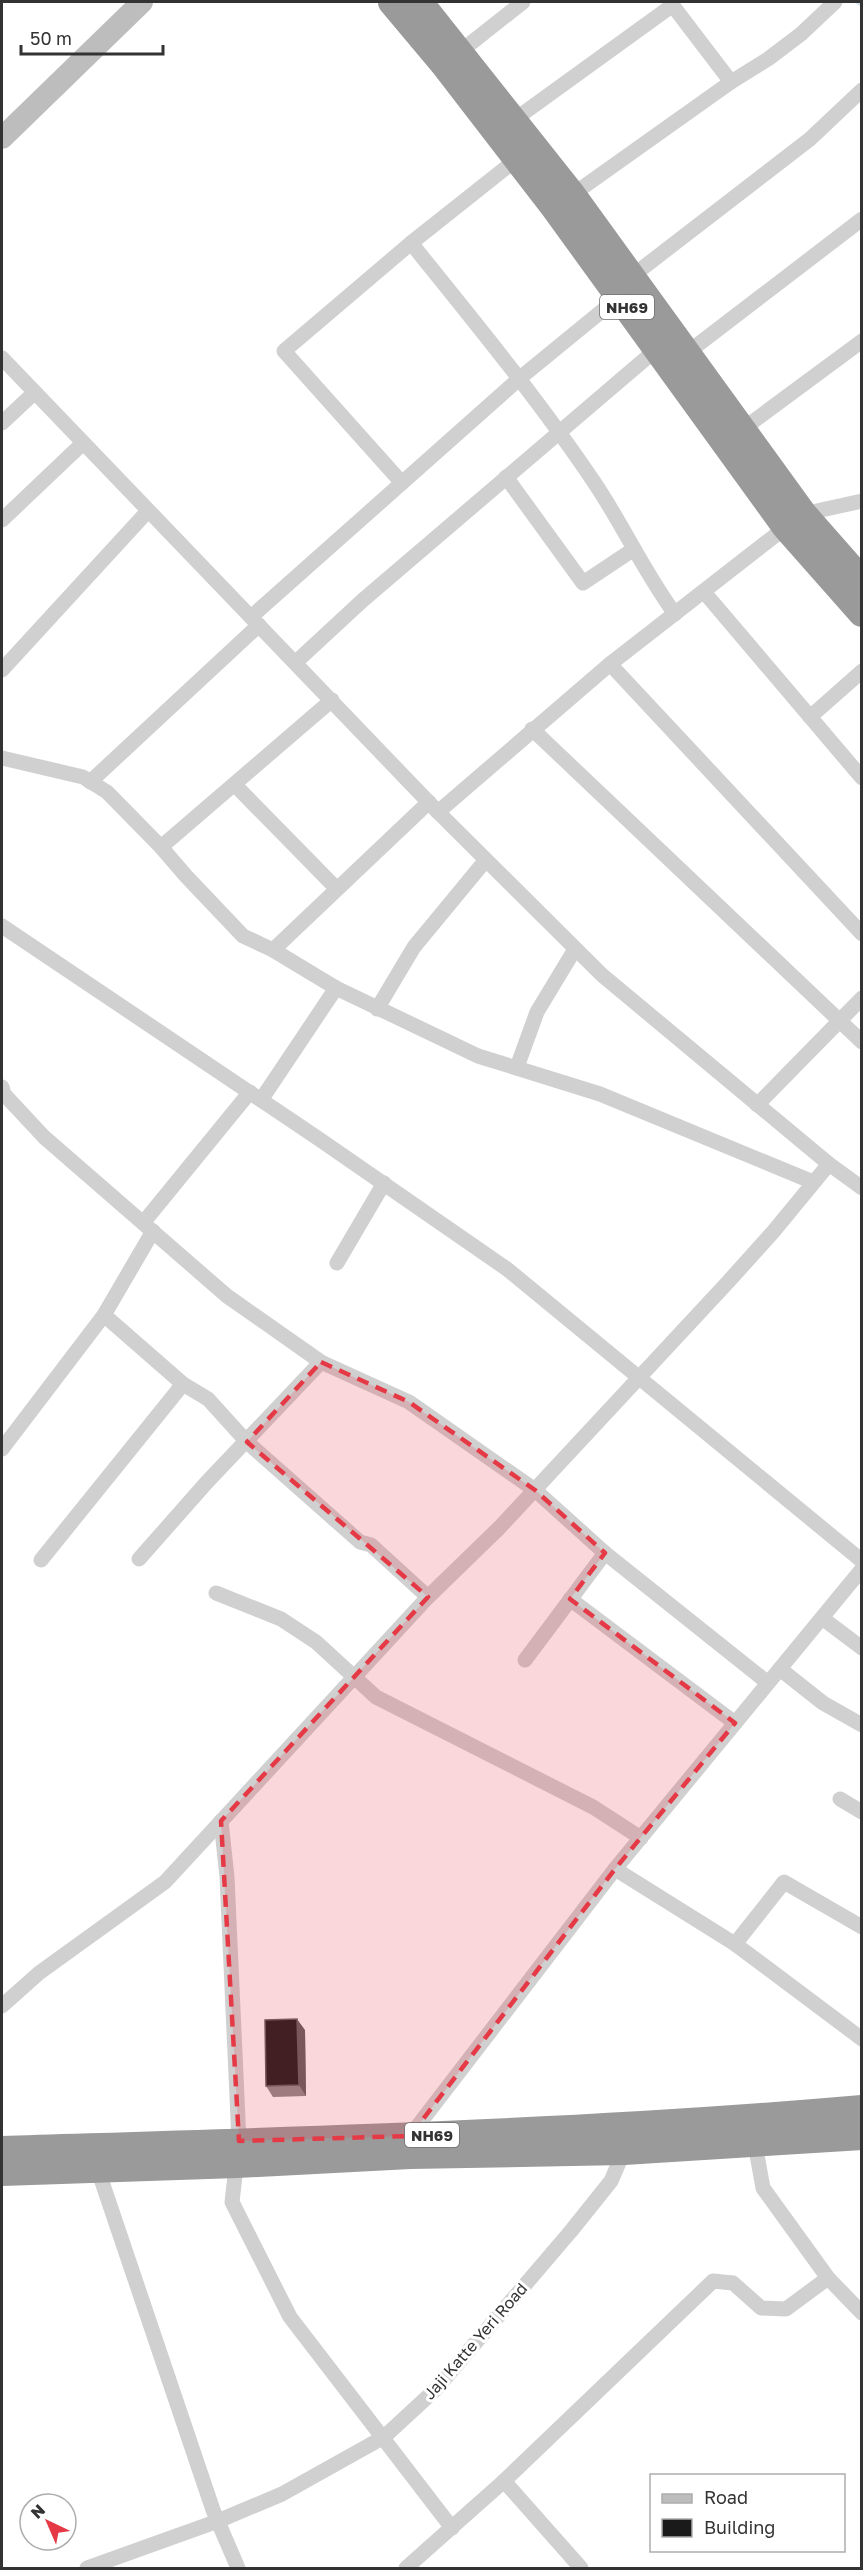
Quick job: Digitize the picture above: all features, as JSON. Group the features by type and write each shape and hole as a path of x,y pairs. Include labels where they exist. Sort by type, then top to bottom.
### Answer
{"highway":[{"name":"NH69","path":"392,2 444,64 517,159 625,287 687,353 744,429 794,520 861,581"},
{"name":"NH69","path":"419,2 572,195 658,348 794,520 861,613"},
{"name":"NH69","path":"2,2172 97,2167 410,2136 749,2119 861,2109"},
{"name":"NH69","path":"2,2150 410,2156 624,2151 861,2136"}],"main road":[{"path":"2,138 142,2"}],"street":[{"path":"460,51 523,2"},
{"path":"572,195 731,82 768,59 801,34 835,2"},
{"path":"514,120 672,3 731,82"},
{"path":"90,782 255,621 402,483 625,287 810,139 861,90"},
{"path":"402,483 284,351 411,243 517,159"},
{"path":"687,353 861,219"},
{"path":"411,243 520,378 593,480 653,584 675,614"},
{"path":"744,429 861,341"},
{"path":"296,662 506,477 658,348"},
{"path":"2,358 147,512 296,662 485,861 575,949 602,975 861,1188"},
{"path":"2,423 34,393"},
{"path":"2,520 82,444"},
{"path":"506,477 583,584 634,549"},
{"path":"273,950 336,888 433,807 794,520 861,501"},
{"path":"2,670 147,512"},
{"path":"704,592 861,778"},
{"path":"610,664 861,934"},
{"path":"810,717 861,671"},
{"path":"161,847 332,700"},
{"path":"532,729 861,1042"},
{"path":"2,758 83,777 106,792 161,847 243,936 273,950 376,1009 478,1056 600,1094 813,1182"},
{"path":"235,785 336,888"},
{"path":"376,1009 414,947 485,861"},
{"path":"2,926 384,1183 507,1269 861,1561"},
{"path":"517,1067 537,1012 575,949"},
{"path":"2,1449 104,1315 148,1227 255,1096 336,988"},
{"path":"757,1104 861,998"},
{"path":"2,1088 4,1094 44,1137 227,1296 321,1362 409,1402 535,1490 605,1553 768,1683"},
{"path":"2,2006 39,1973 165,1882 428,1596 535,1490 758,1249 829,1164"},
{"path":"337,1263 384,1183"},
{"path":"104,1315 183,1384 208,1399 247,1442 360,1542 371,1545 428,1596"},
{"path":"139,1559 207,1482 321,1362"},
{"path":"41,1560 183,1384"},
{"path":"525,1660 605,1553"},
{"path":"410,2136 615,1869 861,1569"},
{"path":"216,1593 281,1619 316,1642 376,1697 593,1806 641,1838"},
{"path":"570,1599 735,1723"},
{"path":"822,1618 861,1648"},
{"path":"780,1669 823,1703 861,1725"},
{"path":"840,1799 861,1812"},
{"path":"221,1821 227,1877 238,2153 232,2202 290,2317 452,2528"},
{"path":"615,1869 735,1944 861,2039"},
{"path":"735,1944 784,1882 861,1927"},
{"path":"755,2144 763,2187 828,2278 861,2313"},
{"name":"Jaji Katte Yeri Road","path":"87,2568 218,2521 282,2494 384,2437 436,2389 571,2231 610,2181 624,2151"},
{"path":"97,2167 218,2521 238,2568"},
{"path":"406,2568 504,2481 713,2281 733,2283 761,2308 786,2309 828,2278"},
{"path":"504,2481 581,2568"}],"highlighted area":[{"path":"321,1362 409,1402 535,1490 605,1553 570,1599 735,1723 615,1869 410,2136 239,2141 221,1821 428,1597 247,1442"}],"building":[{"path":"297,2019 299,2085 266,2086 265,2020"}]}
